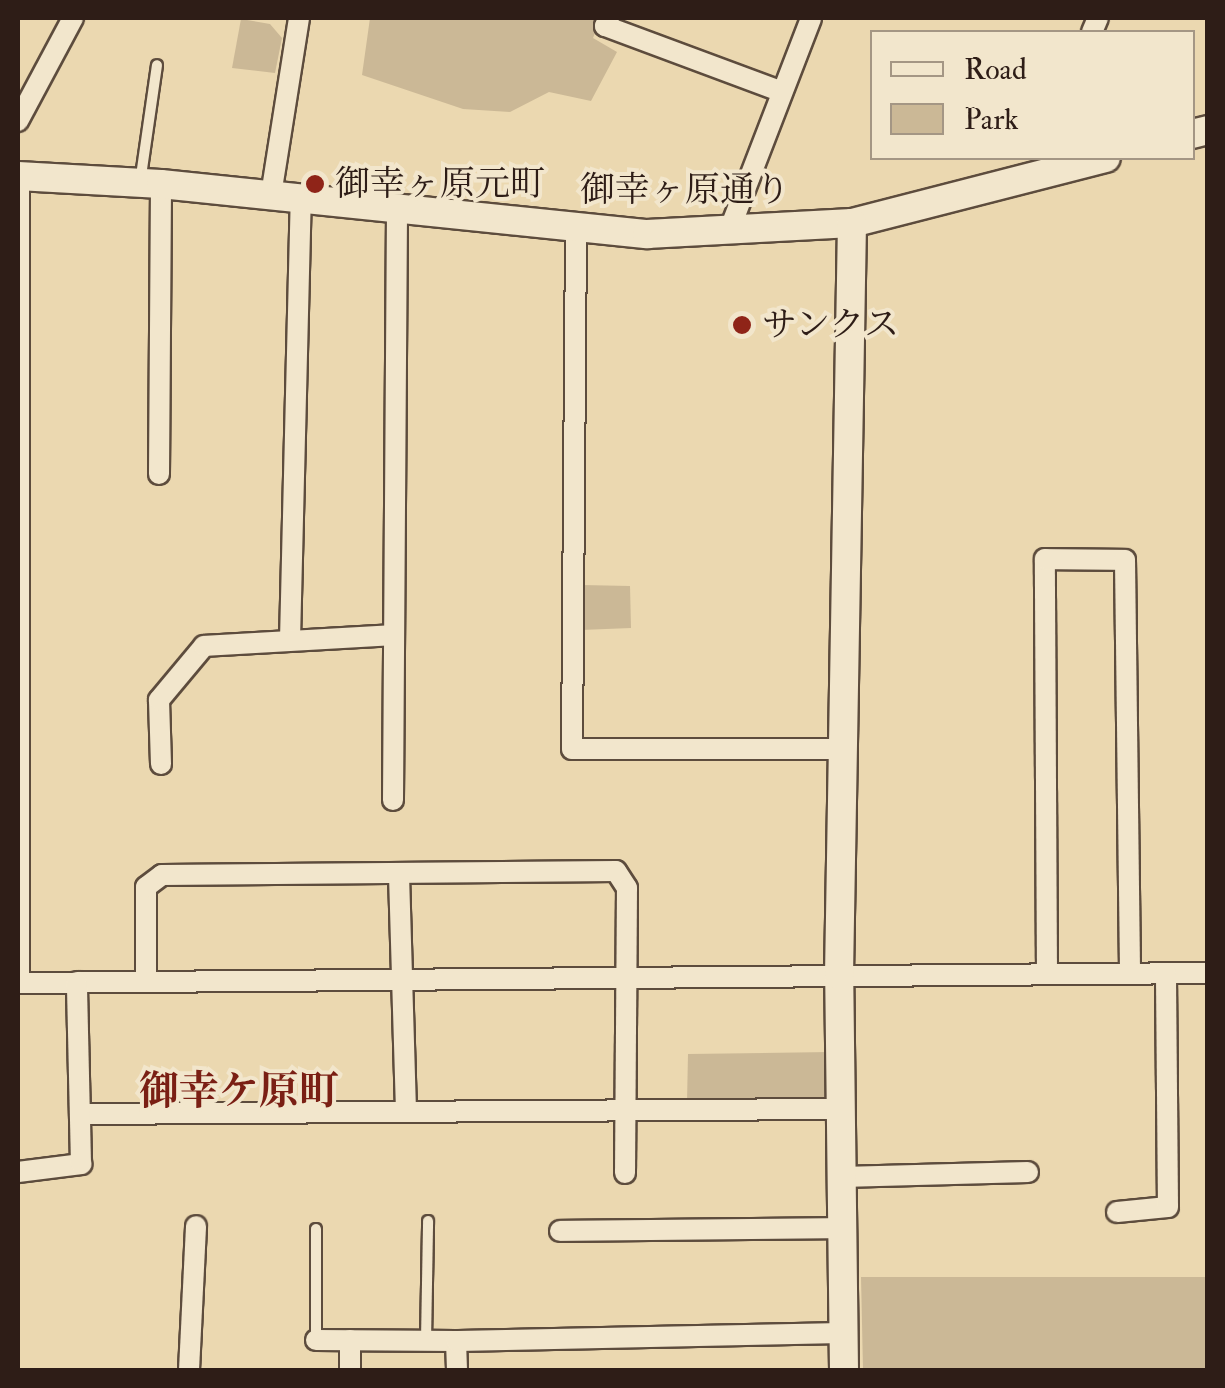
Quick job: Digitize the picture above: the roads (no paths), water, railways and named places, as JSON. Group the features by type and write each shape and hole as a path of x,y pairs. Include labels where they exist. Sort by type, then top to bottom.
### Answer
{"street":[{"path":"18,122 73,18"},
{"path":"270,196 300,18"},
{"path":"609,18 605,26 782,92"},
{"path":"729,231 811,18"},
{"name":"御幸ヶ原通り","path":"18,176 150,183 576,230 729,231 852,223 1036,168 1092,160"},
{"path":"18,176 18,983 1208,973"},
{"path":"150,183 159,474"},
{"path":"290,640 301,199"},
{"path":"394,800 397,209"},
{"path":"844,1370 840,976 852,223"},
{"path":"576,230 572,749 843,749"},
{"path":"1047,974 1046,559 1125,560 1130,974"},
{"path":"161,764 159,700 204,646 394,635"},
{"path":"146,982 146,887 162,875 399,876 616,871 626,888 624,1172"},
{"path":"399,876 406,1111"},
{"path":"1117,1212 1168,1207 1166,974"},
{"path":"18,1172 80,1164 77,982"},
{"path":"80,1114 841,1108"},
{"path":"842,1177 1028,1172"},
{"path":"189,1370 196,1226"},
{"path":"560,1231 842,1228"},
{"path":"316,1340 456,1341 844,1332"},
{"path":"350,1340 350,1370"},
{"path":"456,1341 458,1370"}],"lane":[{"path":"150,183 157,65"},
{"path":"426,1340 428,1221"},
{"path":"316,1229 316,1340"}],"place":[{"name":"御幸ヶ原元町","path":"315,184"},
{"name":"サンクス","path":"742,325"}],"district":[{"name":"御幸ケ原町","path":"239,1092"}]}
